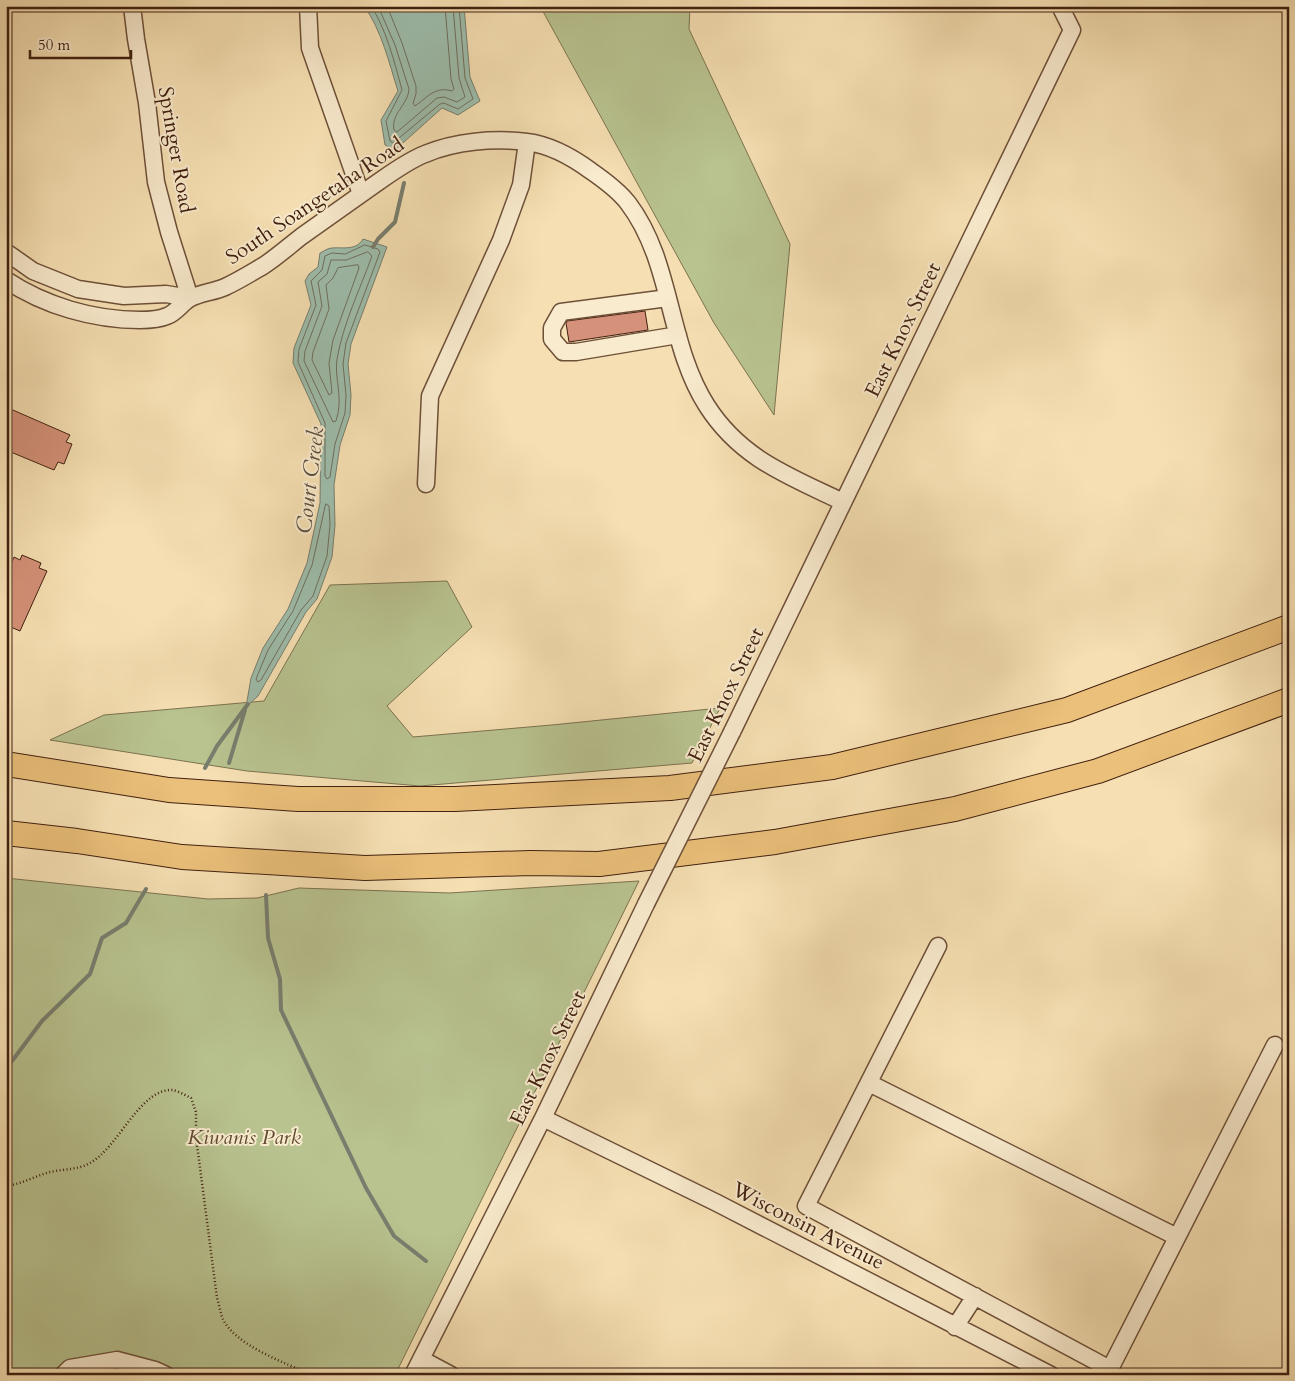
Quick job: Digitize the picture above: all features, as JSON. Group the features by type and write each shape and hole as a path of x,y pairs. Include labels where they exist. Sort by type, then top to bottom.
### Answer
{"highway":[{"path":"6,764 169,790 298,799 455,799 670,788 832,767 1068,710 1289,627"},
{"path":"6,833 76,841 182,857 366,868 530,863 599,864 775,842 954,809 1098,771 1289,700"}],"street":[{"name":"Springer Road","path":"132,6 147,103 156,182 169,232 190,298"},
{"path":"308,6 310,48 361,194"},
{"name":"East Knox Street","path":"413,1375 543,1118 1072,30 1060,6"},
{"name":"South Soangetaha Road","path":"6,280 23,290 72,311 122,320 146,320 168,316 190,298 224,288 263,266 361,194 399,168 423,155 443,148 478,142 527,142 544,146 561,152 584,165 607,182 627,201 640,221 650,242 695,384 706,405 733,440 772,468 843,502"},
{"path":"426,484 430,396 502,240 521,185 527,142"},
{"name":"South Soangetaha Road","path":"6,252 33,271 78,289 124,296 166,294 190,298"},
{"path":"668,298 561,312 552,328 552,339 563,352 569,352 678,335"},
{"path":"938,946 806,1206 975,1296 1094,1368 1110,1369 1275,1044"},
{"path":"869,1083 1177,1237"},
{"name":"Wisconsin Avenue","path":"543,1118 716,1203 1051,1375"},
{"path":"955,1326 975,1296"},
{"path":"421,1359 451,1375"},
{"path":"63,1375 70,1368 118,1360 166,1375"}],"path":[{"path":"6,1186 50,1172 88,1164 106,1150 145,1103 158,1092 174,1090 190,1098 196,1112 196,1137 222,1318 236,1336 257,1351 310,1374"}],"green space":[{"path":"540,6 690,6 689,29 790,244 774,415 714,323"},
{"path":"447,581 472,627 387,706 413,737 720,708 692,763 420,786 247,771 50,740 104,715 264,701 330,585"},
{"name":"Kiwanis Park","path":"6,878 208,899 257,898 299,888 449,893 639,881 395,1375 6,1375"}],"water":[{"path":"364,6 464,6 470,77 480,101 458,115 442,108 395,150 385,145 381,120 398,91 376,26"},
{"path":"363,239 387,247 351,344 348,364 351,395 350,415 340,445 334,485 335,525 332,557 317,599 306,612 258,696 246,707 251,678 263,648 288,609 307,563 320,503 321,424 293,363 294,348 311,305 305,281 309,274 318,267 320,253 330,248 353,247"}],"building":[{"path":"645,311 648,330 569,342 567,321"},
{"path":"6,407 70,435 66,442 72,444 64,464 58,462 54,470 6,450"},
{"path":"22,555 41,563 39,568 47,571 20,631 6,625 6,575 14,557 20,560"}],"waterway":[{"name":"Court Creek","path":"373,247 378,239 395,222 404,183"},
{"name":"Court Creek","path":"205,768 217,746 248,704"},
{"path":"229,763 245,710"},
{"name":"Court Creek","path":"9,1065 42,1021 90,974 102,938 126,923 146,889"},
{"path":"266,895 268,938 280,979 281,1010 366,1188 394,1236 426,1261"}]}
